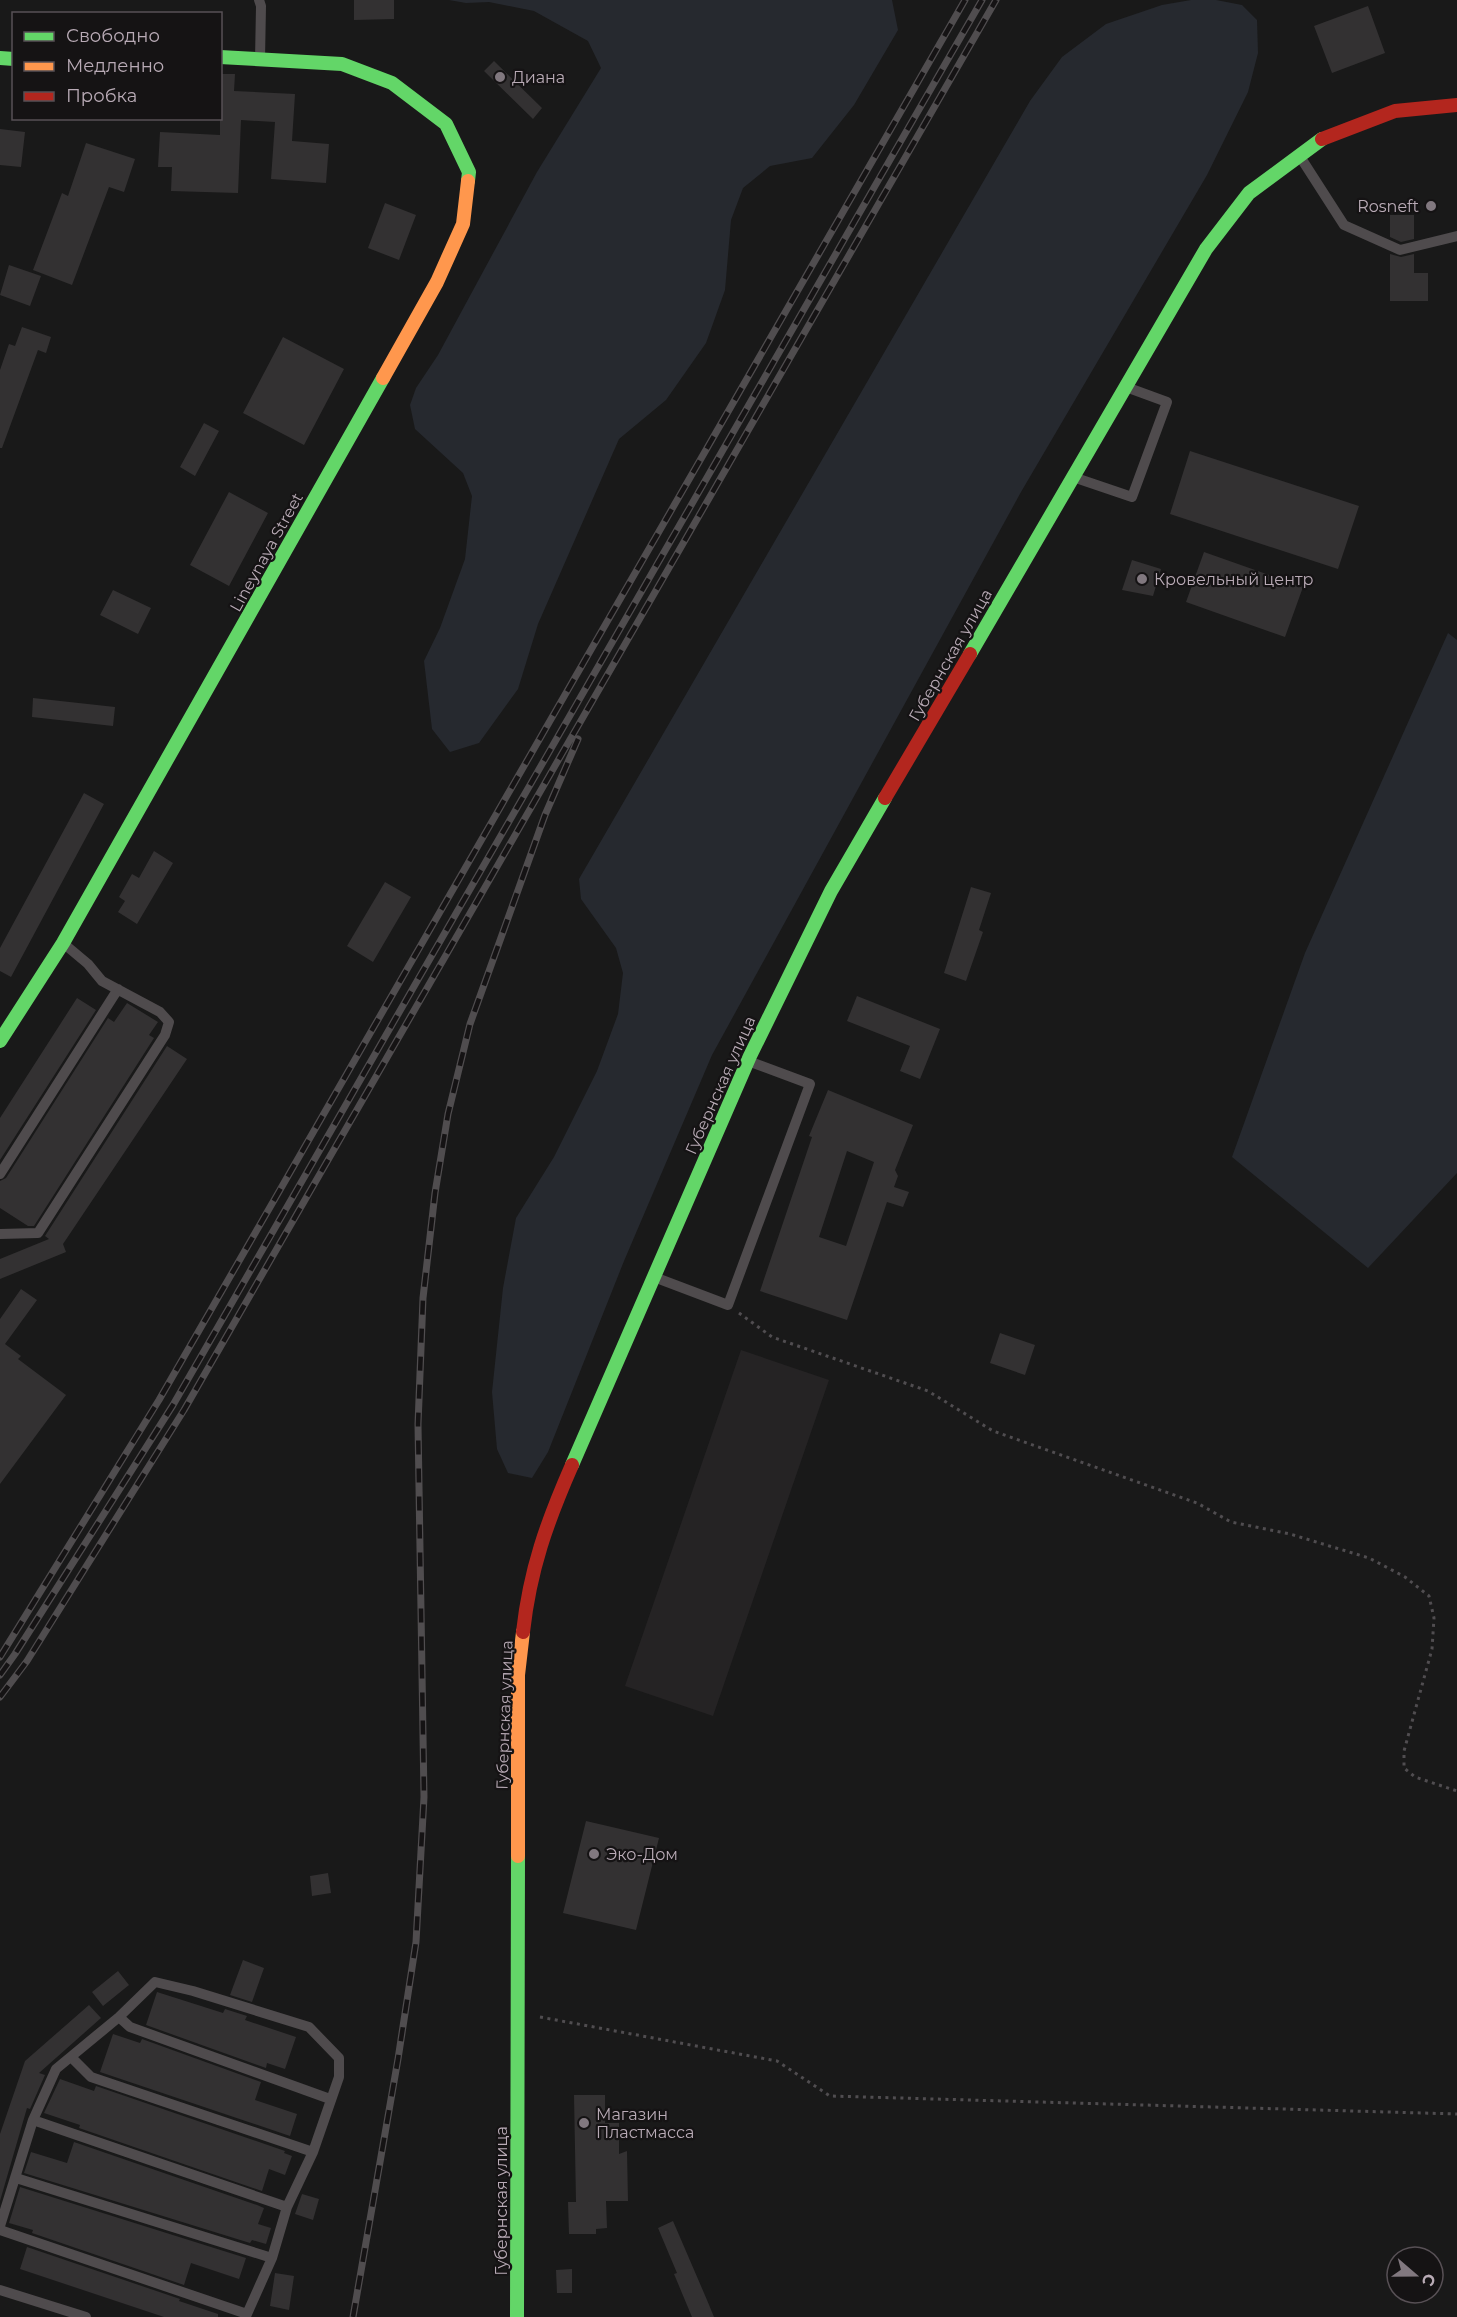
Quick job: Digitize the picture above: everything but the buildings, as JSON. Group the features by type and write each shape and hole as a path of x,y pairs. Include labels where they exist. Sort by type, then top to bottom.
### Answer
{"main road":[{"name":"Lineynaya Street","path":"0,1041 63,943 437,282 463,224 470,172 451,133 446,124 392,83 342,64 222,57"},
{"name":"Губернская улица","path":"517,2317 518,1675 527,1594 547,1523 748,1061 831,891 1206,249 1249,193 1317,141 1395,111 1457,105"}],"lane":[{"path":"259,0 261,6 260,61"},
{"path":"1299,155 1344,225 1401,250 1457,236"},
{"path":"1073,477 1132,496 1167,402 1126,387"},
{"path":"0,1233 38,1233 165,1035 169,1022 160,1012 102,981 88,964 63,943"},
{"path":"0,1174 118,989"},
{"path":"654,1277 728,1305 810,1084 748,1061"},
{"path":"155,1982 194,1991 309,2027 339,2058 339,2077 313,2152 287,2207 272,2258 247,2314 0,2228 33,2120 56,2069 71,2057 119,2017 155,1982"},
{"path":"119,2017 130,2027 330,2099"},
{"path":"71,2057 91,2077 313,2152"},
{"path":"33,2120 287,2207"},
{"path":"16,2178 272,2258"},
{"path":"0,2290 86,2317"}],"path":[{"path":"728,1305 772,1337 928,1391 993,1431 1197,1503 1231,1522 1290,1534 1369,1558 1406,1577 1429,1596 1434,1618 1432,1649 1404,1751 1404,1768 1415,1777 1457,1791"},
{"path":"518,2013 777,2061 830,2096 1457,2114"}],"shaded area":[{"path":"449,0 892,0 898,30 854,105 812,158 770,166 743,188 731,220 725,290 706,343 666,400 619,439 538,624 518,689 479,743 450,752 432,729 424,661 440,628 465,559 472,496 463,473 415,429 410,405 416,388 438,355 537,172 601,68 588,41 534,11 489,2 466,3"},
{"path":"1191,0 1216,0 1242,5 1257,20 1258,53 1248,92 1207,175 1021,492 712,1055 624,1261 548,1452 532,1478 508,1473 497,1449 492,1392 503,1288 516,1218 554,1157 597,1071 618,1014 623,973 616,948 581,899 579,879 1030,101 1062,57 1106,24 1162,5"},
{"path":"1448,633 1457,640 1457,1173 1368,1268 1232,1157 1305,953"},
{"path":"741,1350 829,1380 713,1716 625,1686"}],"railway":[{"path":"0,1657 159,1400 965,0"},
{"path":"0,1675 173,1405 982,0"},
{"path":"0,1697 27,1661 184,1410 996,0"},
{"path":"353,2317 416,1942 424,1797 418,1424 423,1298 435,1193 448,1114 470,1024 545,815 578,739"}],"traffic: fast":[{"path":"222,57 342,64 392,83 446,124 469,172 468,181"},
{"path":"0,58 12,59"},
{"path":"970,654 1206,249 1249,193 1322,139"},
{"path":"0,1041 63,943 383,378"},
{"path":"572,1465 750,1056 831,891 885,798"},
{"path":"517,2317 518,1856"}],"traffic: slow":[{"path":"383,378 437,282 463,224 468,181"},
{"path":"518,1856 518,1675 523,1632"}],"traffic: jam":[{"path":"1322,139 1395,111 1457,105"},
{"path":"885,798 970,654"},
{"path":"523,1632 530,1587 541,1546 572,1465"}],"place":[{"name":"Диана","path":"500,77"},
{"name":"Rosneft","path":"1431,206"},
{"name":"Кровельный центр","path":"1142,579"},
{"name":"Эко-Дом","path":"594,1854"},
{"name":"Магазин Пластмасса","path":"584,2123"}]}
